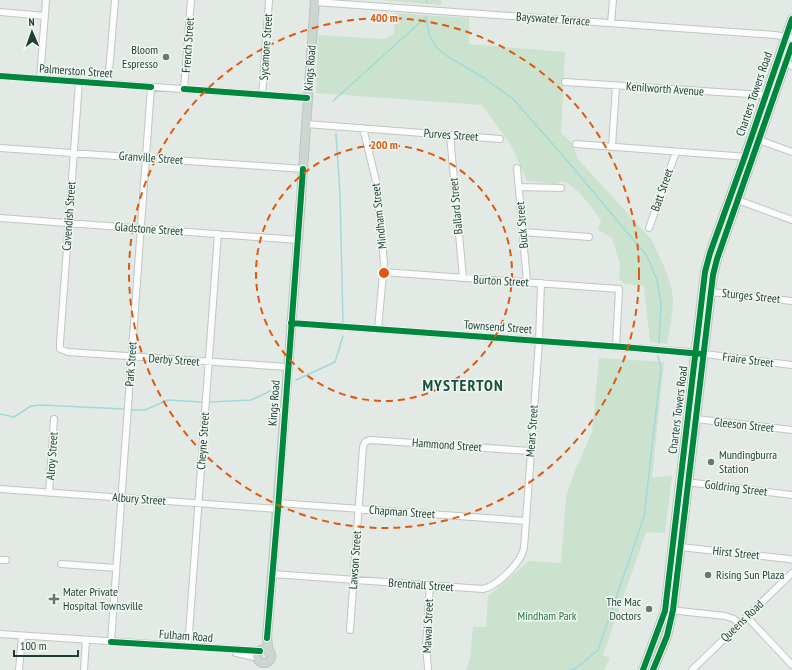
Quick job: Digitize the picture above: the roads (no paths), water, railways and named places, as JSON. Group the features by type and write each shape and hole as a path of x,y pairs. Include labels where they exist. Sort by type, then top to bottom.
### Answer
{"main road":[{"name":"Kings Road","path":"267,670 263,655 267,638 278,506 315,1"},
{"name":"Charters Towers Road","path":"653,670 667,636 674,610 684,482 705,272 710,253 733,199 748,157 766,95 789,38 792,18"},
{"name":"Charters Towers Road","path":"748,157 759,140 789,65 792,45"},
{"name":"Charters Towers Road","path":"643,670 664,611 684,482 696,419 696,353 711,292 713,275 733,199"},
{"path":"262,670 263,655"}],"street":[{"path":"40,79 46,0"},
{"path":"108,84 115,0"},
{"name":"French Street","path":"184,89 191,0"},
{"name":"Sycamore Street","path":"262,95 269,0"},
{"path":"611,24 613,0"},
{"name":"Bayswater Terrace","path":"315,1 789,38"},
{"path":"0,12 45,16"},
{"name":"Palmerston Street","path":"0,76 307,98"},
{"name":"Cavendish Street","path":"60,349 79,82"},
{"name":"Kenilworth Avenue","path":"565,82 766,95"},
{"path":"612,147 616,86"},
{"name":"Park Street","path":"111,642 151,87"},
{"name":"Purves Street","path":"306,124 500,138"},
{"name":"Mindham Street","path":"363,128 377,185 384,263 378,329"},
{"name":"Ballard Street","path":"450,135 463,278"},
{"path":"759,140 792,152"},
{"path":"576,144 748,157"},
{"name":"Granville Street","path":"0,148 303,169"},
{"name":"Batt Street","path":"649,228 676,152"},
{"name":"Buck Street","path":"517,168 527,282"},
{"path":"519,187 561,188"},
{"path":"733,199 792,220"},
{"name":"Gladstone Street","path":"0,218 298,240"},
{"path":"523,232 589,237"},
{"name":"Cheyne Street","path":"188,647 218,234"},
{"name":"Burton Street","path":"383,272 619,289 616,346"},
{"name":"Mears Street","path":"526,521 539,341 541,283"},
{"name":"Sturges Street","path":"711,292 792,301"},
{"name":"Townsend Street","path":"291,323 696,353"},
{"name":"Derby Street","path":"60,349 68,352 288,367"},
{"name":"Fraire Street","path":"696,353 792,365"},
{"name":"Alroy Street","path":"49,493 54,419"},
{"name":"Gleeson Street","path":"696,419 792,430"},
{"name":"Hammond Street","path":"365,442 370,440 530,451"},
{"name":"Lawson Street","path":"350,630 363,447 365,442"},
{"name":"Goldring Street","path":"684,482 792,494"},
{"name":"Albury Street","path":"0,489 198,503 278,506"},
{"name":"Chapman Street","path":"278,506 359,509 526,521"},
{"name":"Brentnall Street","path":"272,574 483,589 492,586 522,557 526,521"},
{"name":"Hirst Street","path":"680,547 792,560"},
{"path":"61,564 116,568"},
{"name":"Queens Road","path":"692,670 792,573"},
{"name":"Mawai Street","path":"428,668 426,645 430,585"},
{"path":"664,611 674,610 725,616 734,619 739,624"},
{"path":"746,617 792,665 788,670"},
{"name":"Fulham Road","path":"0,634 188,647 263,655"},
{"path":"19,670 22,636"},
{"path":"84,670 86,640"}],"waterway":[{"path":"426,17 429,34 436,47 447,56 484,78 513,99 559,151 647,256 657,280 661,303 659,343"},
{"path":"333,101 426,17"},
{"path":"336,134 340,194 343,322"},
{"path":"296,380 335,362 343,336"},
{"path":"571,670 575,669 598,650 644,517 661,368 658,356"},
{"path":"209,402 251,400 277,388"},
{"path":"131,410 145,410 168,400 202,402"},
{"path":"0,414 14,417 31,406 41,405 124,409"}],"place":[{"name":"Bloom Espresso","path":"166,57"},
{"name":"Mundingburra Station","path":"711,462"},
{"name":"Rising Sun Plaza","path":"708,575"},
{"name":"Mater Private Hospital Townsville","path":"54,599"},
{"name":"The Mac Doctors","path":"649,609"}],"district":[{"name":"MYSTERTON","path":"463,385"}],"park label":[{"name":"Mindham Park","path":"547,616"}]}
